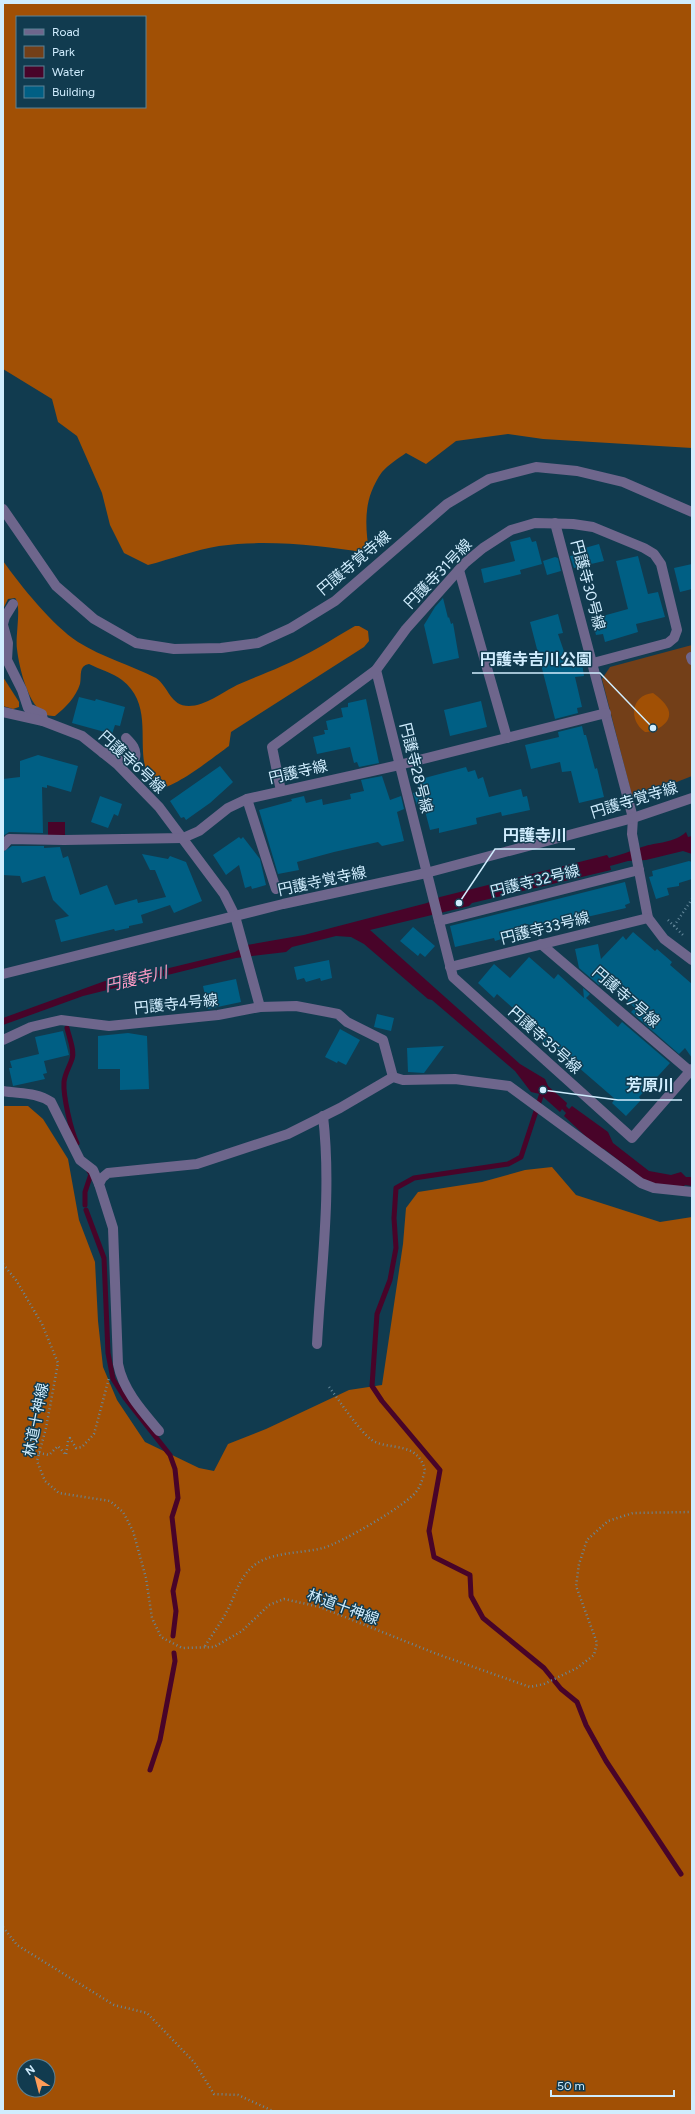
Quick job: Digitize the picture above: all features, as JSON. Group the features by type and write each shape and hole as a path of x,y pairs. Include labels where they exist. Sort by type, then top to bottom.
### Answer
{"street":[{"name":"円護寺覚寺線","path":"3,509 56,586 94,619 136,643 174,649 221,648 258,643 291,628 336,601 447,504 489,479 536,467 577,471 623,482 692,512"},
{"name":"円護寺31号線","path":"281,791 272,747 376,670 406,629 460,570 483,548 511,530 535,523 555,523 593,527 654,554 661,564 677,630 674,638 668,643 593,662"},
{"name":"円護寺30号線","path":"555,523 593,662 633,818"},
{"path":"460,570 507,738"},
{"path":"13,604 4,617 3,624 8,643 7,660 22,690 28,708 42,714 43,721"},
{"name":"円護寺28号線","path":"376,670 426,874"},
{"name":"円護寺6号線","path":"3,712 43,721 82,736 117,764 159,807 224,894 235,916"},
{"name":"円護寺線","path":"3,846 9,839 64,840 182,838 199,831 228,808 247,799 399,765 606,713"},
{"path":"102,753 109,752 131,760 135,758 136,753 134,746 126,738"},
{"name":"円護寺覚寺線","path":"3,974 235,916 426,874 633,818 692,798"},
{"path":"247,799 276,889"},
{"path":"633,818 632,834 648,918 664,939 692,960"},
{"name":"円護寺32号線","path":"438,921 639,867"},
{"name":"円護寺35号線","path":"426,874 453,977 632,1138 691,1071"},
{"path":"235,916 260,1007"},
{"name":"円護寺33号線","path":"450,967 648,918"},
{"name":"円護寺7号線","path":"541,944 691,1071"},
{"name":"円護寺4号線","path":"3,1040 31,1027 61,1020 110,1026 218,1015 260,1007 296,1006 338,1014 347,1022 383,1040 393,1077"},
{"path":"99,1184 102,1178 108,1173 197,1164 288,1134 393,1077 403,1080 455,1079 510,1086 641,1183 654,1188 692,1192"},
{"path":"3,1091 26,1092 43,1097 52,1102 80,1160 93,1170 113,1228 118,1366 120,1376 129,1392 159,1430"},
{"path":"317,1344 325,1248 327,1194 323,1116"}],"path":[{"path":"674,926 692,899"},
{"name":"林道十神線","path":"3,1264 16,1280 42,1324 58,1363 37,1461 45,1481 59,1492 110,1501 123,1512 133,1531 146,1578 152,1618 161,1637 182,1648 214,1647 242,1631 269,1605 284,1599 320,1607 437,1654 530,1687 544,1684 578,1668 594,1655 598,1643 576,1586 579,1564 587,1540 608,1521 633,1513 692,1512"},
{"path":"39,1453 49,1454 58,1446 66,1455 68,1439 79,1449 94,1434 106,1386 110,1375 118,1366"},
{"path":"205,1647 227,1612 242,1580 250,1568 259,1562 288,1553 323,1548 353,1535 406,1501 416,1492 423,1480 425,1470 419,1458 404,1448 373,1441 329,1387"},
{"path":"3,1927 17,1945 114,2005 147,2013 194,2062 214,2094 238,2095 273,2111"}],"green space":[{"path":"692,645 692,776 664,787 632,796 602,679 610,667"}],"shaded area":[{"path":"3,3 692,3 692,448 543,439 508,434 456,441 426,464 406,453 390,464 382,472 371,492 368,502 366,521 369,553 294,544 238,544 201,550 148,565 124,553 110,525 102,493 77,436 58,422 52,399 3,369"},
{"path":"3,561 38,604 68,635 97,652 156,678 174,700 183,705 189,706 208,701 237,685 301,657 355,626 359,626 368,631 369,641 364,647 231,732 229,746 205,764 184,778 166,787 159,788 150,778 145,765 140,706 133,692 122,680 89,664 82,669 80,684 73,698 55,716 46,715 33,701 23,679 18,657 18,607 15,598 8,599 3,609"},
{"path":"3,677 19,702 19,707 13,709 3,706"},
{"path":"653,693 665,704 669,712 669,716 665,724 658,729 645,732 636,721 634,709 640,698"},
{"path":"3,1106 28,1106 43,1119 68,1159 79,1220 95,1262 98,1321 103,1367 117,1400 145,1442 199,1468 214,1471 228,1444 266,1429 349,1390 382,1385 403,1244 406,1208 418,1192 482,1182 525,1170 552,1167 576,1195 660,1222 692,1217 692,2111 3,2111"}],"water":[{"path":"48,822 65,822 65,836 48,836"},
{"path":"686,832 688,837 692,836 692,854 683,851 646,860 628,861 610,866 611,870 472,903 469,906 370,930 520,1064 545,1079 548,1086 567,1103 566,1106 569,1109 572,1106 608,1132 613,1143 649,1171 671,1175 681,1172 686,1177 692,1177 692,1186 685,1185 681,1189 648,1183 604,1149 598,1148 564,1116 566,1113 562,1109 560,1112 540,1094 531,1092 515,1071 364,944 351,937 336,936 292,947 286,952 236,958 83,996 3,1025 3,1018 105,981 124,979 235,952 247,945 304,935 427,903 440,897 607,855 609,858 642,847 677,838"}],"building":[{"path":"530,537 532,542 536,541 542,564 520,570 521,574 484,583 481,569 515,561 510,542"},
{"path":"599,544 604,561 574,568 570,556 582,554 581,549"},
{"path":"638,556 648,594 658,592 665,617 636,624 638,632 605,642 603,634 596,635 592,619 628,609 616,561"},
{"path":"555,557 558,558 561,571 547,575 543,561"},
{"path":"692,564 692,589 680,592 674,568"},
{"path":"443,598 448,618 449,617 451,624 453,623 459,658 433,664 424,625 435,607"},
{"path":"558,614 563,633 558,634 569,666 582,663 584,676 575,677 582,707 577,708 578,713 555,719 530,622"},
{"path":"79,697 95,701 96,699 125,707 120,726 115,725 112,734 72,723"},
{"path":"366,699 379,763 359,767 357,762 354,763 350,747 317,754 313,737 325,734 324,730 328,730 326,721 343,717 341,708 348,707 348,703"},
{"path":"481,701 487,727 450,736 444,710"},
{"path":"582,726 584,735 586,735 595,769 597,768 604,797 579,803 571,771 562,772 560,762 531,769 525,745 559,737 558,732"},
{"path":"38,755 78,766 71,792 47,785 47,788 42,787 43,833 9,832 3,836 3,779 20,777 20,761"},
{"path":"220,766 233,782 210,803 186,820 184,817 181,818 170,801"},
{"path":"466,767 468,772 475,770 478,779 483,777 489,797 521,789 523,797 527,796 530,810 502,816 501,812 476,818 477,824 439,833 439,828 430,830 423,803 417,805 413,793 420,791 417,780"},
{"path":"382,776 390,800 401,796 404,809 397,812 404,841 382,846 378,842 334,852 297,862 299,870 278,874 259,810 292,801 291,799 304,796 306,803 322,799 323,805 351,799 350,794 364,791 361,780"},
{"path":"100,796 122,804 118,816 114,814 108,828 91,822"},
{"path":"239,837 241,839 243,837 260,859 266,885 252,889 251,886 245,888 239,865 226,875 213,855"},
{"path":"12,846 44,846 44,848 60,847 63,858 68,856 80,895 107,885 115,905 137,899 138,903 166,897 155,870 150,870 142,854 168,859 170,856 186,862 202,901 174,913 170,905 141,915 143,923 129,926 129,928 115,931 114,929 61,942 55,920 69,916 53,900 45,876 22,883 20,876 3,875 3,852"},
{"path":"689,861 692,862 692,879 679,883 679,886 667,888 669,895 656,899 649,877 653,876 652,871"},
{"path":"625,882 630,903 625,905 626,908 508,935 508,937 495,941 494,938 455,947 450,926"},
{"path":"413,927 435,946 425,957 420,953 418,956 400,941"},
{"path":"633,932 655,951 657,949 672,962 670,965 692,984 692,1058 685,1048 679,1054 631,1012 635,1008 603,980 599,985 579,968 575,949 598,944 601,959 623,936 626,940"},
{"path":"529,957 554,979 558,974 584,998 583,988 590,994 586,998 618,1027 622,1022 670,1063 639,1097 641,1100 626,1116 612,1103 615,1099 548,1041 546,1044 529,1029 532,1025 497,994 494,998 478,983 494,964 510,978"},
{"path":"329,960 332,978 321,981 320,978 306,982 304,978 297,980 294,967"},
{"path":"236,979 241,1002 208,1009 203,986"},
{"path":"377,1014 394,1018 391,1031 374,1027"},
{"path":"340,1029 360,1040 346,1065 338,1061 337,1063 325,1057"},
{"path":"63,1031 69,1055 44,1061 47,1073 43,1074 45,1079 13,1086 9,1068 12,1068 10,1061 39,1054 35,1037"},
{"path":"128,1033 147,1036 149,1089 120,1090 120,1069 98,1069 98,1036"},
{"path":"444,1046 424,1073 408,1072 407,1048"}],"waterway":[{"path":"67,1028 73,1056 65,1076 64,1088 72,1130 77,1143"},
{"path":"543,1090 521,1157 508,1164 414,1178 396,1188 394,1218 396,1248 390,1280 377,1314 372,1386 382,1401 440,1470 429,1531 434,1557 470,1575 471,1596 483,1618 544,1668 561,1689 577,1702 586,1725 606,1761 681,1874"},
{"path":"85,1205 85,1192 91,1174 89,1171"},
{"path":"86,1210 104,1258 108,1353 113,1379 125,1398 170,1455 175,1469 178,1498 172,1517 178,1570 173,1591 176,1611 173,1636"},
{"path":"150,1770 160,1740 175,1661 174,1653"}],"place":[{"name":"円護寺吉川公園","path":"653,728"},
{"name":"円護寺川","path":"459,903"},
{"name":"芳原川","path":"543,1090"}]}
